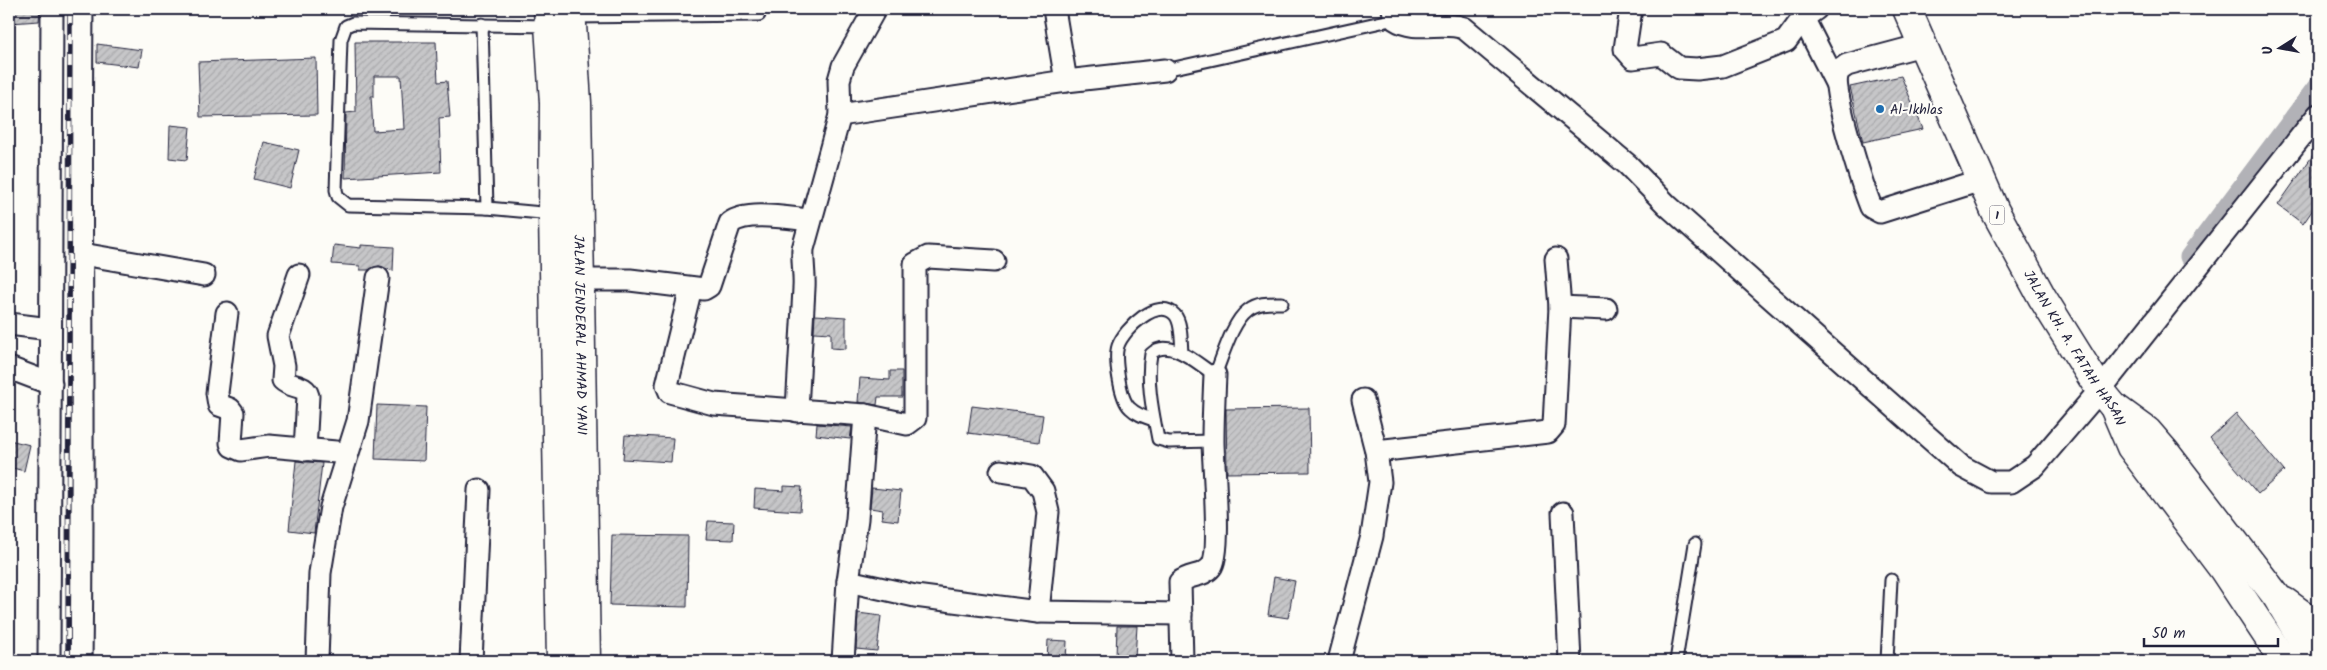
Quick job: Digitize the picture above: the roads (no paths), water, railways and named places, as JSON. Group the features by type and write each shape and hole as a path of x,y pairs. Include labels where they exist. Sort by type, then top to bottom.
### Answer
{"main road":[{"name":"JALAN KH. A. FATAH HASAN","path":"1907,9 1995,211 2042,297 2107,399 2131,447 2224,569 2280,659"},
{"name":"JALAN JENDERAL AHMAD YANI","path":"560,15 580,280 586,661"},
{"name":"JALAN JENDERAL AHMAD YANI","path":"561,661 553,214 566,103"},
{"name":"1","path":"2107,399 2147,430 2277,597 2315,661"},
{"path":"2277,597 2318,626"}],"street":[{"path":"49,661 52,9"},
{"path":"81,661 83,488 82,9"},
{"path":"797,410 800,324 804,285 802,264 810,220 840,115 839,80 843,66 875,9"},
{"path":"1054,9 1066,81"},
{"path":"1630,9 1625,49 1633,58 1661,54 1679,68 1698,69 1723,66 1786,41 1809,13 1836,83 1868,201 1873,210 1880,212 1981,180"},
{"path":"1394,14 1412,26 1449,25 1464,28 1628,165 1667,204 1763,292 1961,466 1991,482 2011,482 2035,466 2107,399 2318,115"},
{"path":"1836,83 1840,70 1847,65 1922,45"},
{"path":"840,115 1066,81 1165,70"},
{"path":"580,280 630,280 704,289 709,286 730,224 736,219 749,216 810,220"},
{"path":"82,254 204,275"},
{"path":"692,288 668,386 670,392 714,404 865,415 907,424 915,418 915,264 928,257 994,261"},
{"path":"1376,450 1548,432 1554,425 1560,307 1556,259"},
{"path":"299,275 278,336 284,366 284,380 286,383 303,388 308,396 305,450"},
{"path":"317,661 320,573 331,507 355,431 361,403 378,278"},
{"path":"1560,307 1606,309"},
{"path":"228,313 217,394 219,405 230,409 233,413 232,446 241,450 269,446 347,453"},
{"path":"9,324 50,329"},
{"path":"9,368 51,384"},
{"path":"1182,661 1180,582 1187,577 1203,574 1212,567 1216,548 1213,441 1215,375"},
{"path":"1339,661 1372,536 1380,482 1376,450 1362,400"},
{"path":"843,661 848,581 856,520 865,415"},
{"path":"1001,471 1032,476 1043,490 1048,512 1038,612"},
{"path":"472,661 479,490"},
{"path":"1563,513 1570,661"},
{"path":"848,581 915,596 1038,612 1181,614"}],"lane":[{"path":"1165,70 1394,14"},
{"path":"553,214 487,208 348,205 338,197 336,190 341,40 346,26 353,22 482,24 560,15 759,15"},
{"path":"482,24 487,208"},
{"path":"1213,441 1169,442 1158,439 1154,420 1149,370 1151,354 1161,348 1182,353 1215,375 1238,320 1249,309 1264,303 1282,303"},
{"path":"1154,420 1141,416 1128,407 1121,390 1118,374 1118,346 1130,327 1138,319 1158,311 1169,311 1176,316 1182,353"},
{"path":"1676,661 1695,544"},
{"path":"1887,661 1891,580"}],"waterway":[{"path":"2189,257 2318,85"}],"railway":[{"path":"68,661 70,9"}],"place":[{"name":"Al-Ikhlas","path":"1880,109"}]}
